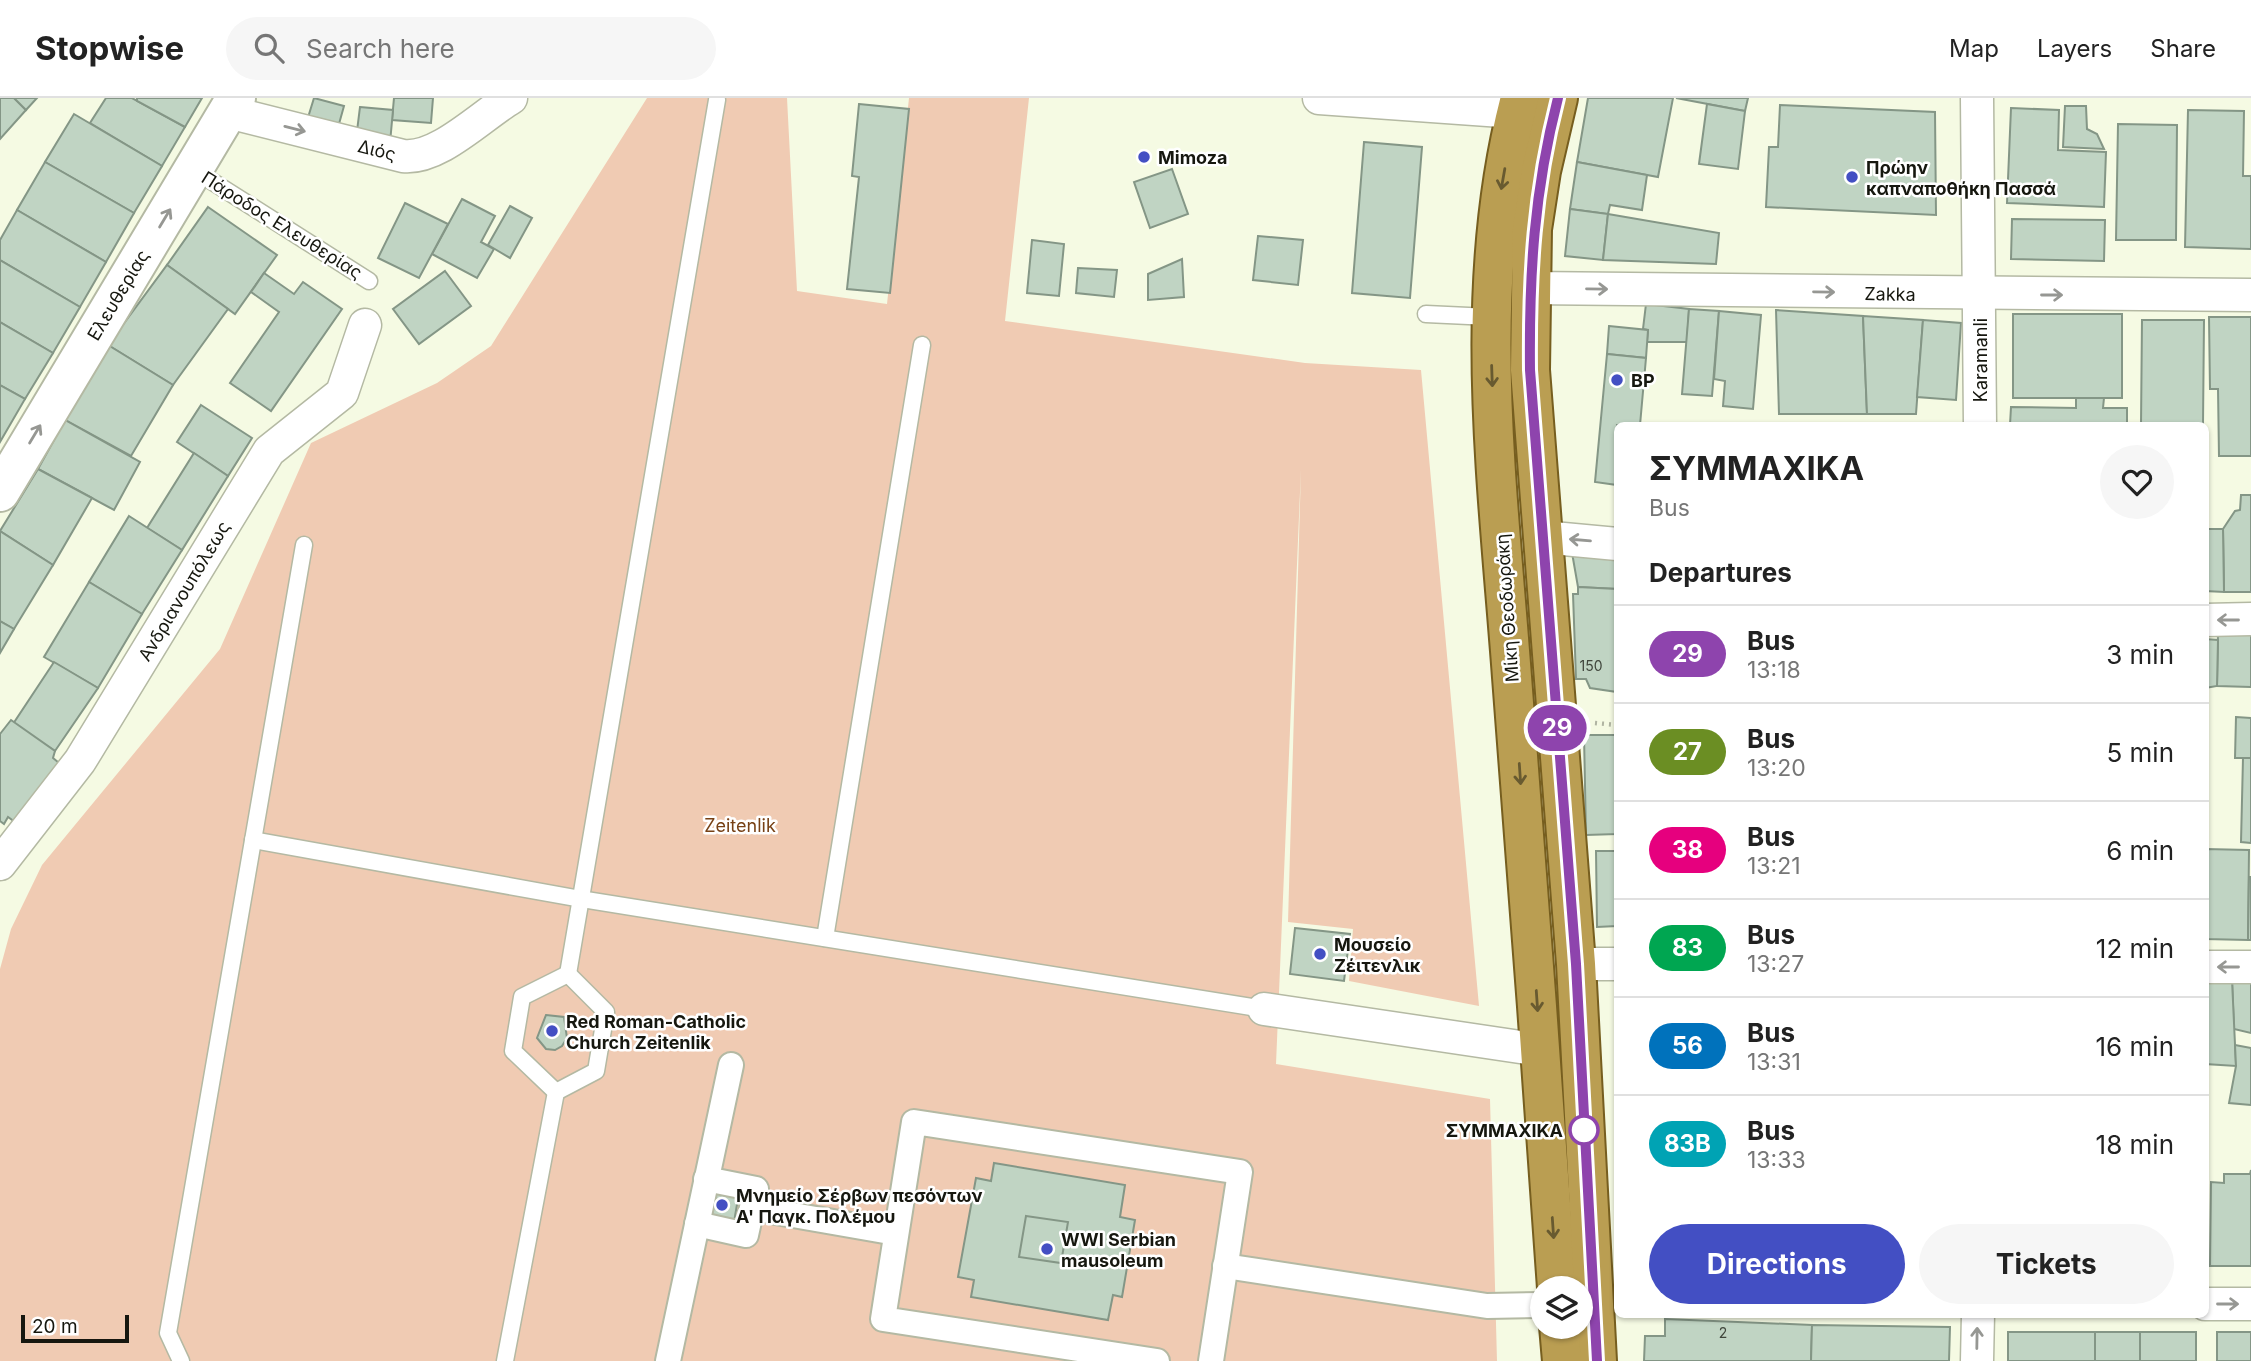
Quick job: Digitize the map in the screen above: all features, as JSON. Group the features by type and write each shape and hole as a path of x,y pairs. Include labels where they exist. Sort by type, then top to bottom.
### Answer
{"highway":[{"path":"1558,98 1536,198 1529,288 1530,370 1604,1302 1597,1361"},
{"name":"Μίκη Θεοδωράκη","path":"1518,105 1498,210 1490,317 1498,495 1556,1276"},
{"path":"1560,1339 1562,1361"}],"street":[{"name":"Διός","path":"232,105 403,156 419,157 434,150 511,98"},
{"path":"1319,98 1518,105"},
{"name":"Karamanli","path":"1977,98 1980,422"},
{"name":"Ελευθερίας","path":"0,492 232,105"},
{"name":"Zakka","path":"1529,288 1979,295 2251,295"},
{"name":"Ανδριανουπόλεως","path":"0,864 80,761 269,450 342,393 365,325"},
{"path":"1542,537 1614,544"},
{"path":"2209,620 2251,620"},
{"path":"1576,964 1614,964"},
{"path":"2209,967 2251,967"},
{"path":"1264,1009 1540,1050"},
{"path":"668,1361 731,1065"},
{"path":"1157,1361 883,1319 914,1122 1240,1172 1211,1361"},
{"path":"697,1224 746,1235 753,1208 756,1189 706,1179"},
{"path":"753,1208 896,1233"},
{"path":"1225,1266 1487,1306 1530,1305"},
{"path":"2209,1304 2251,1304"},
{"path":"1977,1361 1978,1318"}],"lane":[{"path":"568,974 717,100"},
{"name":"Πάροδος Ελευθερίας","path":"194,170 369,281"},
{"path":"1426,314 1490,317"},
{"path":"825,938 922,345"},
{"path":"181,1361 168,1333 304,545"},
{"path":"253,840 581,899 1264,1009"},
{"path":"556,1092 513,1051 522,997 568,974"},
{"path":"556,1092 596,1072 606,1012 568,974"},
{"path":"505,1361 556,1092"}],"green space":[{"name":"Zeitenlik","path":"647,98 787,98 797,291 887,304 909,98 1029,98 1005,321 1305,363 1421,370 1479,1006 1349,981 1353,929 1288,922 1301,469 1276,1064 1490,1099 1497,1361 0,1361 0,969 11,929 42,865 220,649 311,443 437,383 491,346"}],"building":[{"path":"0,98 14,98 26,110 0,139"},
{"path":"14,98 37,98 26,110"},
{"path":"106,98 132,98 185,127 162,166 90,123"},
{"path":"137,98 202,98 185,127 137,101"},
{"path":"314,98 344,106 337,131 306,124"},
{"path":"394,98 433,98 431,123 392,120"},
{"path":"1588,98 1673,98 1658,177 1577,162"},
{"path":"1676,98 1748,98 1745,111"},
{"path":"859,104 909,109 890,293 847,289 859,177 852,176"},
{"path":"1707,104 1745,111 1738,169 1699,164"},
{"name":"Πρώην καπναποθήκη Πασσά","path":"1780,105 1935,112 1936,215 1766,207 1769,147 1778,147"},
{"path":"2065,106 2086,106 2087,129 2097,134 2104,149 2063,147"},
{"path":"360,107 393,110 390,143 356,139"},
{"path":"2011,108 2059,110 2058,150 2106,152 2104,207 2007,203"},
{"path":"2188,110 2244,111 2243,176 2251,176 2251,249 2185,247"},
{"path":"74,114 162,166 134,213 45,162"},
{"path":"2118,124 2177,125 2176,240 2116,240"},
{"path":"1364,142 1422,147 1410,298 1352,293"},
{"path":"45,162 134,213 106,262 17,210"},
{"path":"1577,162 1647,175 1642,210 1610,205 1608,214 1570,209"},
{"path":"1172,169 1188,214 1150,228 1134,182"},
{"path":"462,199 495,216 481,242 494,249 477,278 432,254"},
{"path":"405,203 448,224 419,278 378,258"},
{"path":"510,206 532,218 510,258 488,245"},
{"path":"208,207 277,255 235,314 167,265"},
{"path":"1570,209 1608,214 1603,260 1565,256"},
{"path":"17,210 106,262 80,307 0,260 0,240"},
{"path":"1608,214 1719,233 1716,264 1603,260"},
{"path":"2012,219 2105,220 2104,261 2011,259"},
{"path":"1258,236 1303,240 1298,285 1253,280"},
{"path":"1032,240 1064,244 1059,296 1027,293"},
{"path":"1182,259 1184,297 1148,300 1148,274"},
{"path":"0,260 80,307 53,353 0,322"},
{"path":"167,265 228,309 173,385 108,345"},
{"path":"1078,268 1117,270 1114,297 1076,293"},
{"path":"445,271 471,306 419,344 393,309"},
{"path":"264,273 294,294 303,282 342,309 271,411 230,383 279,312 251,292"},
{"path":"1646,304 1689,309 1687,342 1647,342 1648,330 1643,329"},
{"path":"1689,309 1719,311 1712,396 1682,394"},
{"path":"1776,310 1863,316 1867,414 1779,414"},
{"path":"1719,311 1761,315 1753,409 1723,406 1725,381 1714,379"},
{"path":"2013,314 2122,314 2122,398 2013,398"},
{"path":"1863,316 1923,320 1916,414 1867,414"},
{"path":"2209,317 2251,317 2251,456 2219,456 2218,389 2210,389"},
{"path":"1923,320 1961,323 1956,400 1917,397"},
{"path":"2142,320 2204,320 2203,422 2141,422"},
{"path":"0,322 53,353 25,399 0,385"},
{"path":"1609,326 1648,330 1646,358 1607,354"},
{"path":"108,345 173,385 131,456 65,420"},
{"path":"1607,354 1646,358 1640,422 1614,422 1614,485 1595,482"},
{"path":"0,385 25,399 0,442"},
{"path":"2076,398 2104,398 2103,408 2127,408 2127,422 2010,422 2011,407 2076,408"},
{"path":"201,405 252,438 228,476 177,442"},
{"path":"65,420 140,462 114,510 38,469"},
{"path":"194,453 228,476 182,550 147,528"},
{"path":"38,469 92,498 53,565 0,531"},
{"path":"2241,495 2251,495 2251,592 2224,592 2223,529 2235,511 2240,510"},
{"path":"129,516 182,550 142,614 89,582"},
{"path":"2209,529 2223,529 2224,592 2209,591"},
{"path":"0,531 53,565 14,629 0,621"},
{"path":"1571,547 1614,551 1614,589 1578,587"},
{"path":"89,582 142,614 98,688 44,657"},
{"path":"1578,587 1614,589 1614,692 1590,688 1586,679 1576,679 1573,594 1578,594"},
{"path":"0,621 14,629 0,653"},
{"path":"2218,634 2251,635 2251,687 2217,686"},
{"path":"2209,639 2218,640 2217,686 2209,687"},
{"path":"54,662 98,688 55,751 13,724"},
{"path":"2236,717 2251,718 2251,758 2235,758"},
{"path":"11,720 55,751 53,758 59,763 15,822 8,817 4,824 0,821 0,734"},
{"path":"1584,735 1614,735 1614,834 1586,835"},
{"path":"2243,758 2251,758 2251,843 2241,842"},
{"path":"2209,849 2249,850 2248,940 2209,939"},
{"path":"1596,851 1614,851 1614,926 1597,927"},
{"path":"2251,877 2251,940 2248,940"},
{"name":"Μουσείο Ζέιτενλικ","path":"1295,928 1350,934 1344,981 1290,974"},
{"path":"2251,979 2251,1033 2234,1029 2232,980"},
{"path":"2209,980 2232,980 2236,1066 2209,1064"},
{"name":"Red Roman-Catholic Church Zeitenlik","path":"546,1015 564,1017 567,1038 562,1046 555,1050 546,1049 537,1038"},
{"path":"2235,1045 2251,1048 2251,1105 2229,1103 2236,1066"},
{"name":"WWI Serbian mausoleum","path":"994,1163 1125,1185 1120,1217 1135,1220 1122,1297 1113,1295 1108,1320 971,1297 974,1280 958,1277 976,1178 991,1181"},
{"path":"2251,1170 2251,1266 2210,1266 2211,1182 2224,1183 2224,1174 2250,1174"},
{"name":"Μνημείο Σέρβων πεσόντων Α' Παγκ. Πολέμου","path":"709,1188 739,1193 734,1222 705,1217"},
{"path":"1026,1216 1068,1222 1061,1263 1019,1257"},
{"path":"1665,1319 1812,1325 1811,1361 1644,1361 1645,1336 1665,1336"},
{"path":"1812,1325 1950,1327 1949,1361 1811,1361"},
{"path":"2008,1332 2095,1332 2095,1361 2008,1361"},
{"path":"2095,1332 2140,1332 2140,1361 2095,1361"},
{"path":"2140,1332 2196,1332 2196,1361 2140,1361"},
{"path":"2217,1332 2251,1332 2251,1361 2217,1361"}],"bus line":[{"name":"29","path":"1558,98 1541,171 1532,229 1529,288 1530,370 1576,964 1597,1361"}],"place":[{"name":"Mimoza","path":"1144,157"},
{"name":"Πρώην καπναποθήκη Πασσά","path":"1852,177"},
{"name":"BP","path":"1617,380"},
{"name":"Μουσείο Ζέιτενλικ","path":"1320,954"},
{"name":"Red Roman-Catholic Church Zeitenlik","path":"552,1031"},
{"name":"ΣΥΜΜΑΧΙΚΑ","path":"1584,1130"},
{"name":"Μνημείο Σέρβων πεσόντων Α' Παγκ. Πολέμου","path":"722,1205"},
{"name":"WWI Serbian mausoleum","path":"1047,1249"}]}
